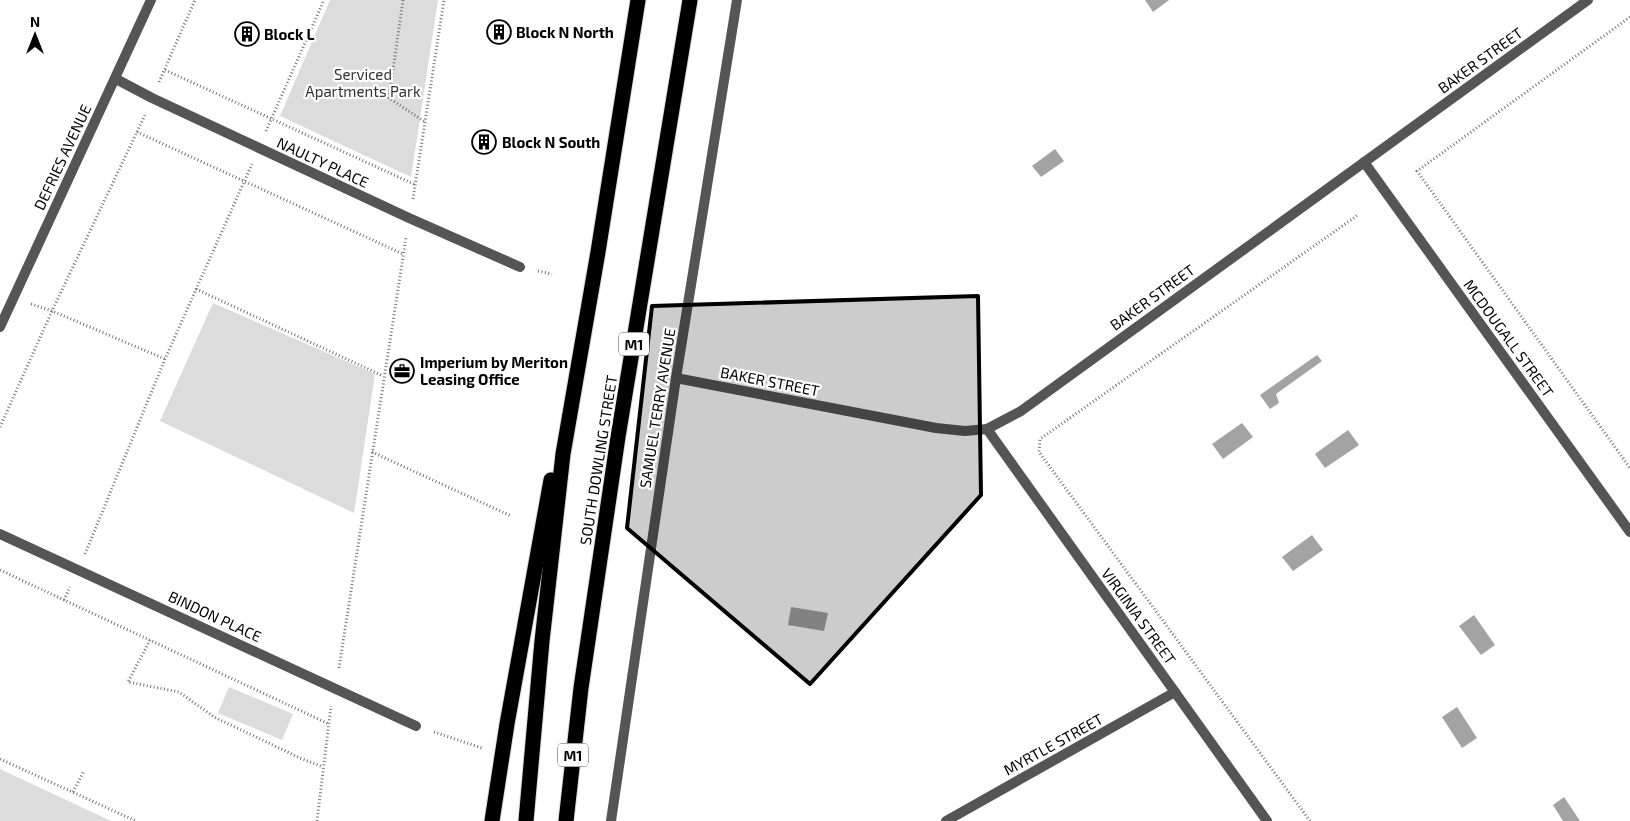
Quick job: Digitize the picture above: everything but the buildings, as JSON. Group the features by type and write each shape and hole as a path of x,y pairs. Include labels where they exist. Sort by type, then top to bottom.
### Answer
{"highway":[{"path":"526,821 542,640 563,454 598,252 638,0"},
{"name":"SOUTH DOWLING STREET","path":"566,821 581,688 618,437 690,0"},
{"path":"492,821 507,724 545,510 598,252"}],"street":[{"name":"DEFRIES AVENUE","path":"0,327 151,0"},
{"name":"SAMUEL TERRY AVENUE","path":"611,821 676,378 737,0"},
{"name":"BAKER STREET","path":"676,378 936,428 964,431 987,429 1021,410 1588,0"},
{"name":"NAULTY PLACE","path":"116,79 152,98 409,218 520,267"},
{"name":"MCDOUGALL STREET","path":"1364,162 1630,532"},
{"name":"VIRGINIA STREET","path":"987,429 1267,821"},
{"name":"BINDON PLACE","path":"0,534 416,726"},
{"name":"MYRTLE STREET","path":"946,821 1175,692"}],"path":[{"path":"0,427 52,311 137,132 195,0"},
{"path":"271,119 324,0"},
{"path":"403,0 389,98 425,122"},
{"path":"317,821 333,687 341,660 383,376 416,185 444,0"},
{"path":"1630,17 1416,171 1630,468"},
{"path":"165,70 416,185"},
{"path":"137,132 403,254"},
{"path":"64,600 165,359 259,148"},
{"path":"1310,821 1039,452 1040,439 1358,214"},
{"path":"196,289 383,376"},
{"path":"13,298 52,311 165,359"},
{"path":"372,452 511,516"},
{"path":"0,570 329,724"},
{"path":"150,640 128,682 179,692 214,718 323,767"},
{"path":"416,726 485,749"},
{"path":"0,759 136,821"},
{"path":"73,792 84,771"}],"highlighted area":[{"path":"978,296 981,495 810,684 627,528 652,306"}],"green space":[{"name":"Serviced Apartments Park","path":"330,0 438,0 411,177 280,116"},
{"path":"213,303 375,374 354,513 160,421"},
{"path":"229,687 293,714 282,740 218,713"},
{"path":"0,769 111,821 0,821"}],"shaded area":[{"path":"1145,0 1169,0 1153,12"},
{"path":"1055,149 1064,161 1041,177 1032,166"},
{"path":"1317,355 1322,361 1276,394 1279,403 1270,409 1260,395"},
{"path":"1242,423 1253,437 1223,459 1212,444"},
{"path":"1348,430 1359,445 1325,468 1315,454"},
{"path":"1312,535 1323,550 1293,571 1282,557"},
{"path":"791,607 828,613 824,631 788,625"},
{"path":"1474,615 1495,645 1481,655 1459,626"},
{"path":"1457,707 1477,738 1462,748 1442,717"},
{"path":"1564,797 1580,821 1563,821 1553,805"}],"place":[{"name":"Block N North","path":"499,32"},
{"name":"Block L","path":"247,34"},
{"name":"Block N South","path":"484,142"},
{"name":"Imperium by Meriton Leasing Office","path":"402,371"}]}
